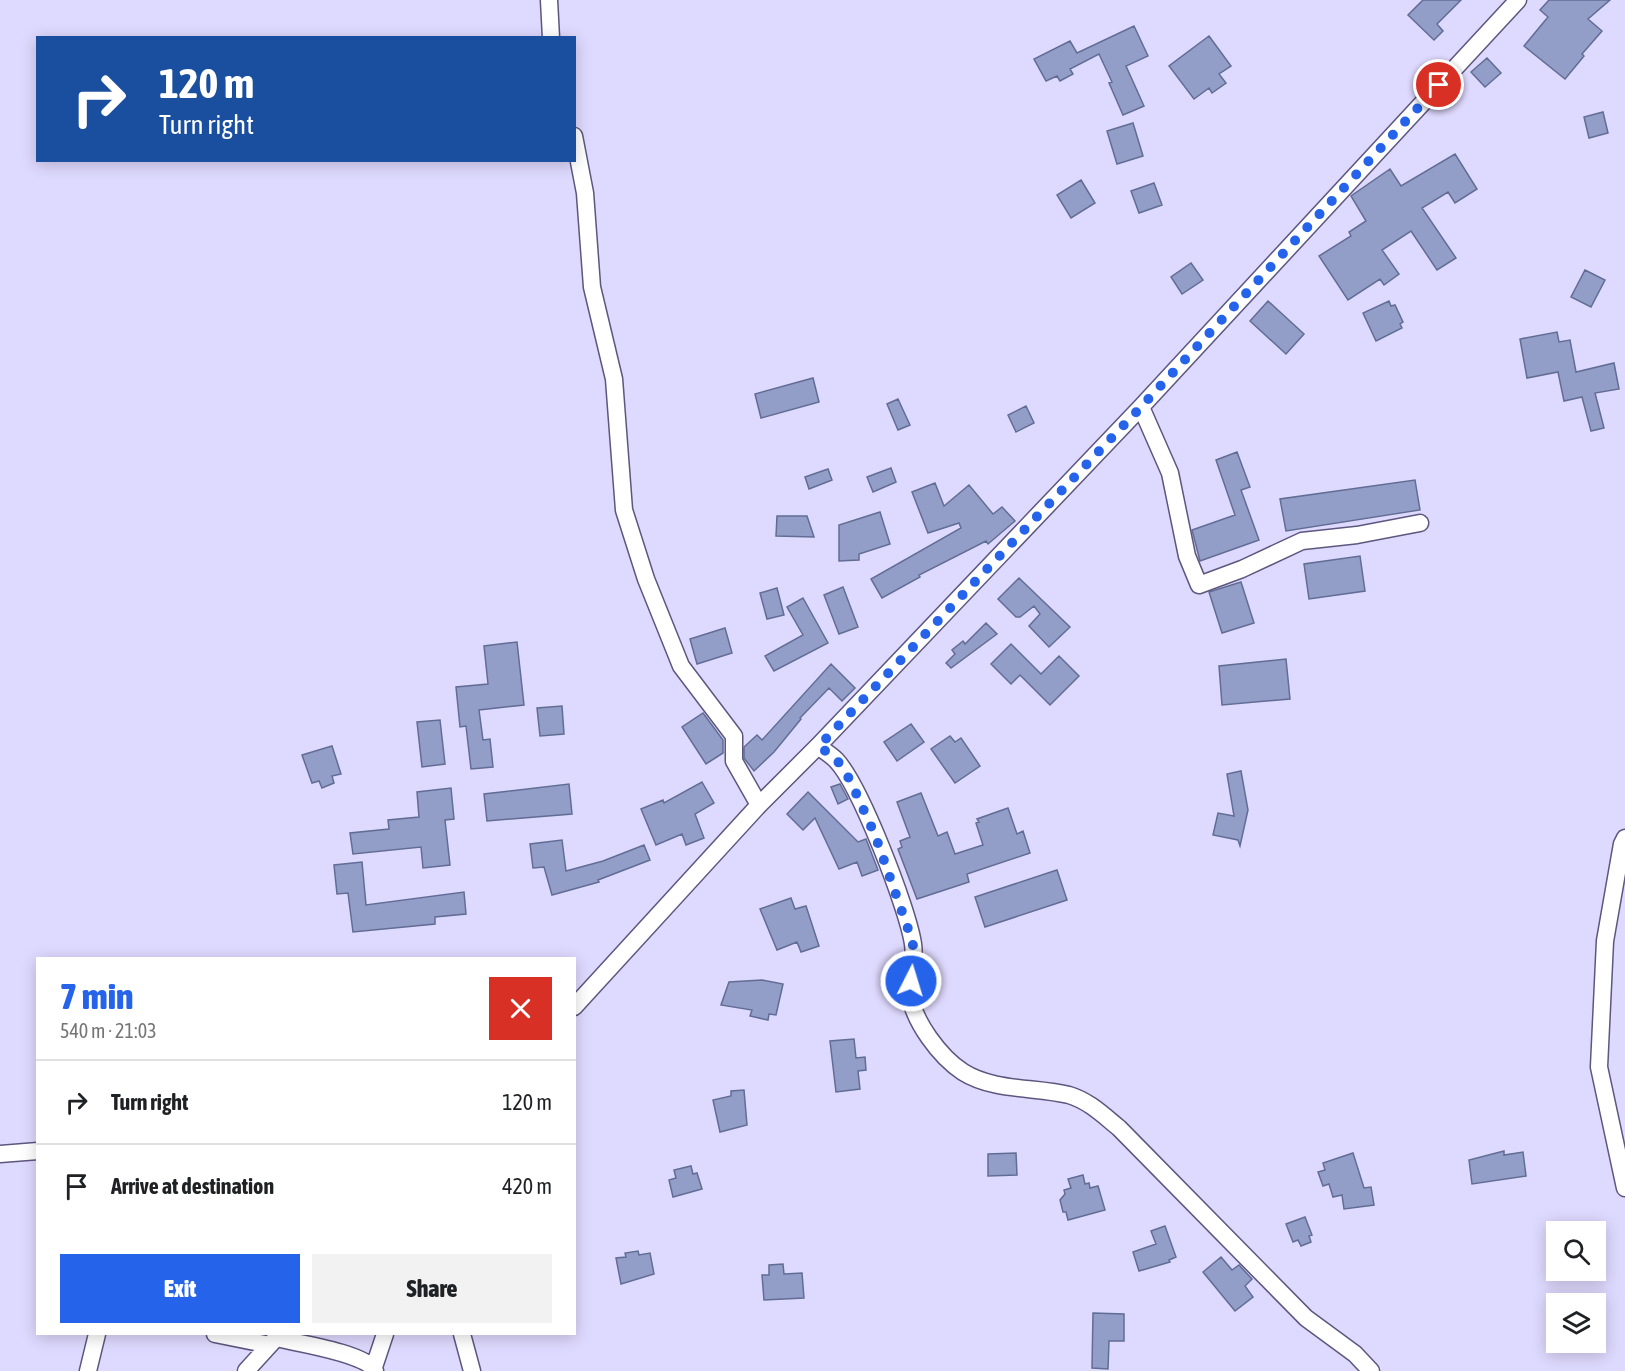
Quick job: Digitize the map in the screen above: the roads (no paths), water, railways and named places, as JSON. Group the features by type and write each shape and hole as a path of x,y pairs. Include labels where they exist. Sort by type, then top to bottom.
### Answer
{"street":[{"path":"549,0 552,36"},
{"path":"576,1005 759,805 819,746 1141,407 1518,0"},
{"path":"576,146 585,193 592,287 614,379 624,510 646,579 681,666 734,736 734,761 759,805"},
{"path":"1141,407 1170,473 1187,556 1199,585 1302,541 1357,535 1420,523"},
{"path":"819,746 841,767 868,818 913,943 910,994 917,1015 949,1061 963,1072 982,1081 1061,1093 1082,1099 1092,1106 1119,1128 1306,1318 1355,1354 1371,1371"},
{"path":"1625,838 1622,844 1605,941 1599,1067 1625,1188"},
{"path":"0,1154 36,1151"},
{"path":"88,1371 97,1335"},
{"path":"228,1335 276,1339 351,1356 366,1362 374,1369 385,1335"},
{"path":"462,1335 472,1371"},
{"path":"246,1371 276,1339"}]}
